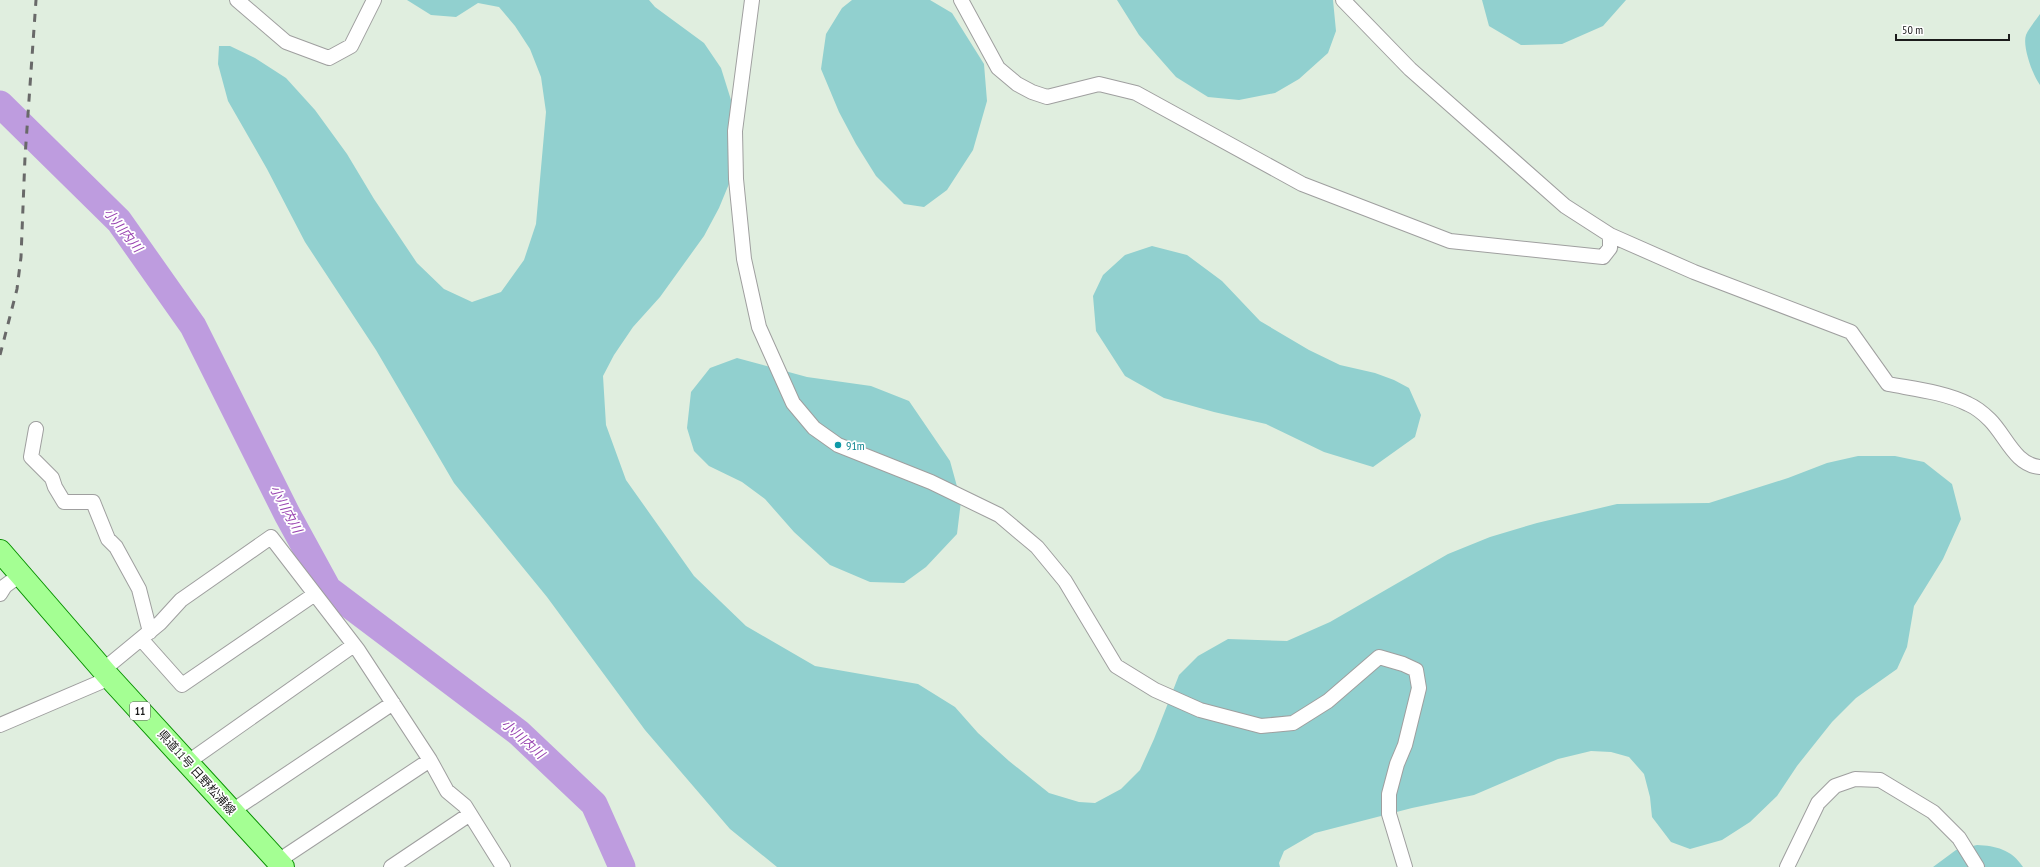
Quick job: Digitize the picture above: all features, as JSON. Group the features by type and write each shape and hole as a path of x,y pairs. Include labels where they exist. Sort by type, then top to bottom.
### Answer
{"main road":[{"name":"県道11号 日野松浦線","path":"0,551 107,674 281,864"}],"street":[{"path":"237,0 286,42 329,58 351,46 374,0"},
{"path":"752,0 735,131 736,179 744,259 758,327 793,403 814,428 838,446 931,482 999,515 1037,547 1065,581 1116,666 1155,690 1193,707 1261,726 1293,723 1328,700 1379,657 1403,664 1416,670 1419,688 1405,745 1397,764 1389,794 1389,814 1405,867"},
{"path":"962,0 998,68 1016,84 1032,92 1046,97 1099,84 1136,93 1302,184 1450,241 1603,257 1610,248 1610,234"},
{"path":"1343,0 1410,69 1565,206 1610,234 1694,272 1851,332 1888,384 1941,394 1969,404 1990,420 2019,458 2034,466 2040,467"},
{"path":"36,429 31,457 52,478 55,487 64,502 93,502 108,539 116,547 138,589 145,635 182,685 315,594"},
{"path":"0,725 107,674 181,600 271,537 354,645 430,760 447,791 465,806 503,867"},
{"path":"0,594 5,586 20,575"},
{"path":"188,762 354,645"},
{"path":"232,811 393,703"},
{"path":"281,864 430,760"},
{"path":"1787,867 1818,803 1835,786 1855,779 1880,780 1933,812 1959,838 1977,867"},
{"path":"391,867 470,814"}],"shaded area":[{"path":"407,0 649,0 655,7 704,43 721,68 731,100 737,143 731,179 719,208 704,236 660,297 633,327 614,355 603,376 606,425 626,480 694,576 746,626 815,666 918,684 955,707 978,733 1009,761 1049,793 1079,802 1095,803 1121,789 1140,770 1179,675 1198,656 1228,639 1287,641 1330,622 1448,554 1490,537 1537,523 1617,504 1709,503 1788,478 1827,463 1858,456 1895,456 1924,462 1952,484 1961,519 1943,559 1914,606 1907,647 1897,669 1856,698 1832,722 1797,766 1777,796 1750,822 1722,840 1690,849 1671,842 1652,817 1650,797 1644,774 1629,757 1611,752 1591,751 1558,759 1474,795 1412,808 1315,833 1284,851 1279,863 1280,867 777,867 730,829 645,730 547,597 454,483 376,350 305,242 267,169 228,101 218,64 219,46 230,46 255,58 286,78 315,110 347,154 374,199 417,263 444,289 472,302 501,292 524,260 536,224 546,112 541,77 530,49 515,26 499,7 478,3 456,17 431,15"},
{"path":"852,0 930,0 952,13 984,64 987,101 973,150 947,190 924,207 904,204 876,176 856,144 839,112 821,69 826,34 842,8"},
{"path":"1117,0 1333,0 1336,31 1328,53 1299,79 1275,93 1239,100 1208,97 1176,77 1139,35"},
{"path":"1482,0 1626,0 1603,26 1562,44 1521,45 1489,26"},
{"path":"2040,14 2040,85 2034,75 2029,61 2025,40 2027,32"},
{"path":"1152,246 1187,255 1222,281 1260,321 1309,350 1340,365 1375,373 1394,380 1409,388 1421,415 1415,437 1373,467 1324,452 1266,424 1214,412 1164,398 1125,376 1096,331 1093,296 1103,275 1125,255"},
{"path":"737,358 807,377 871,386 909,401 950,461 961,501 957,534 926,567 904,583 870,582 830,565 794,532 765,499 742,482 709,466 694,451 687,428 691,392 710,368"},
{"path":"1977,845 1991,846 2008,852 2023,867 1933,867 1956,850"}],"waterway":[{"name":"小川内川","path":"0,104 119,221 193,326 287,514 328,589 519,733 594,804 622,867"}],"railway":[{"path":"0,355 17,289 21,257 25,157 36,0"}],"place":[{"name":"91m","path":"838,445"}]}
